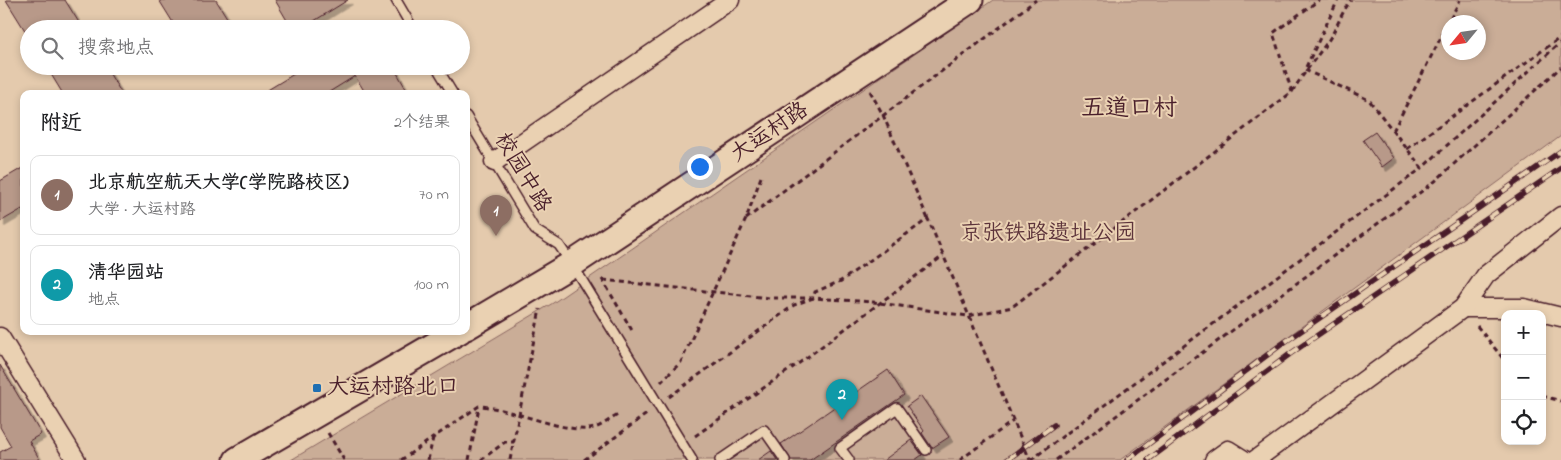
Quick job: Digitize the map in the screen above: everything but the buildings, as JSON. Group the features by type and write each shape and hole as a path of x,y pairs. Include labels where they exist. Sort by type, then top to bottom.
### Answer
{"street":[{"path":"494,162 730,0"},
{"name":"大运村路","path":"470,325 572,264 970,0"},
{"path":"1255,460 1462,308 1486,275 1561,216"},
{"path":"1462,308 1524,308 1561,317"},
{"path":"237,460 451,335"},
{"path":"0,337 76,460"},
{"path":"1214,460 1228,450 1244,460"}],"lane":[{"path":"396,0 408,20"},
{"path":"441,75 451,90"},
{"name":"校园中路","path":"470,123 534,230 559,245 572,264 692,460"},
{"path":"849,460 840,448 897,408 926,450"},
{"path":"720,460 764,430 785,460"}],"path":[{"path":"746,219 1036,0"},
{"path":"1292,92 1273,33 1319,0"},
{"path":"1305,70 1309,57 1338,0"},
{"path":"603,280 770,298 813,298 878,304 968,316 1012,307 1292,92 1305,70 1329,40 1341,13 1350,0"},
{"path":"1393,131 1460,0"},
{"path":"1407,149 1561,37"},
{"path":"859,74 884,115 968,316 1031,460 1422,168 1561,42"},
{"path":"1056,460 1434,183 1561,67"},
{"path":"1305,70 1369,100 1422,168"},
{"path":"661,382 680,362 714,292 746,219 762,174"},
{"path":"584,460 794,305 813,298 816,292 849,275 928,219"},
{"path":"696,437 943,256"},
{"path":"510,460 540,308"},
{"path":"1462,308 1501,356"},
{"path":"1546,397 1561,401"},
{"path":"469,460 479,406"},
{"path":"401,460 479,406 494,407 519,413 576,430 595,428 618,415"},
{"path":"317,414 344,460"},
{"path":"960,460 1013,421"},
{"path":"428,460 433,437"},
{"path":"481,460 505,442 514,442"}],"green space":[{"name":"京张铁路遗址公园","path":"993,0 1561,0 1561,136 1120,460 291,460 553,303"}],"railway":[{"path":"1127,460 1282,344 1561,151"},
{"path":"1148,460 1290,354 1561,168"},
{"path":"1007,460 1054,425"}],"place":[{"name":"北京航空航天大学(学院路校区)","path":"496,236"},
{"name":"大运村路北口","path":"317,388"},
{"name":"清华园站","path":"842,420"}],"district":[{"name":"五道口村","path":"1129,109"}]}
